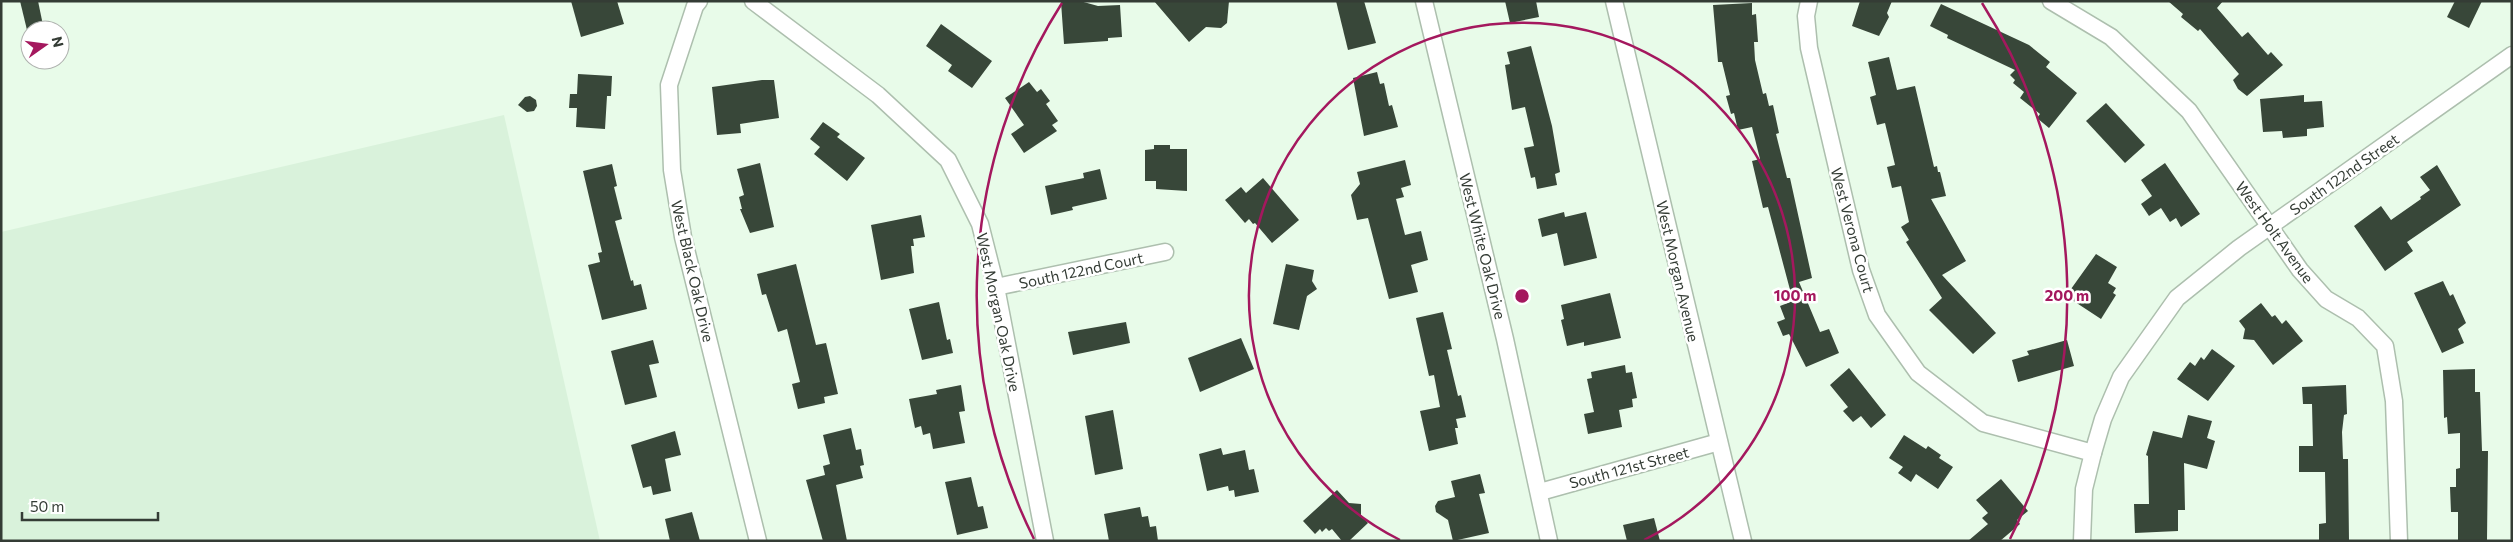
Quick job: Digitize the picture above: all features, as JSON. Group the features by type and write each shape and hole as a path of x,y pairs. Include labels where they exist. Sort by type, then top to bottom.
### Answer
{"street":[{"name":"West Black Oak Drive","path":"699,1 669,85 672,170 683,237 758,541"},
{"name":"West Morgan Oak Drive","path":"753,1 878,95 948,160 980,224 996,287 1046,541"},
{"name":"West White Oak Drive","path":"1424,1 1540,492 1549,541"},
{"name":"West Morgan Avenue","path":"1614,1 1743,541"},
{"name":"West Verona Court","path":"1809,1 1806,16 1810,48 1861,270 1877,315 1918,373 1983,423 2093,453"},
{"name":"West Holt Avenue","path":"2052,1 2112,37 2189,111 2300,270 2326,299 2358,318 2385,346 2394,401 2399,541"},
{"name":"South 122nd Street","path":"2093,453 2103,419 2121,377 2177,298 2270,226 2512,55"},
{"name":"South 122nd Court","path":"996,287 1165,252"},
{"name":"South 121st Street","path":"1540,492 1719,442"},
{"path":"2082,541 2084,489 2093,453"}],"shaded area":[{"path":"504,115 600,541 1,541 1,232"}],"building":[{"path":"20,1 38,1 42,20 25,20"},
{"path":"571,1 617,1 624,24 581,37"},
{"path":"1080,1 1098,6 1120,5 1122,37 1108,38 1108,41 1064,44 1061,2"},
{"path":"1154,1 1229,1 1227,23 1221,28 1206,27 1189,42"},
{"path":"1336,1 1364,1 1376,43 1348,50"},
{"path":"1505,1 1536,1 1539,17 1510,23"},
{"path":"1860,1 1892,1 1887,13 1889,17 1879,36 1852,26"},
{"path":"2168,1 2223,1 2217,8 2242,37 2248,32 2268,55 2271,52 2283,65 2247,96 2238,89 2233,80 2239,74 2200,29 2198,31 2181,17 2183,14"},
{"path":"2455,1 2482,1 2469,28 2447,17"},
{"path":"1752,3 1752,15 1756,14 1758,42 1754,42 1755,60 1763,94 1766,93 1769,106 1773,105 1779,133 1776,134 1787,178 1790,178 1812,278 1799,282 1820,332 1829,329 1839,353 1806,367 1789,334 1783,336 1777,322 1785,319 1780,306 1793,301 1768,207 1763,208 1752,161 1760,159 1752,127 1738,130 1734,113 1731,114 1726,96 1730,95 1722,62 1718,62 1713,5"},
{"path":"1941,4 2029,45 2050,62 2046,67 2077,93 2049,128 2037,118 2040,114 2020,98 2024,92 2013,83 2015,80 2010,75 2015,70 1947,38 1948,35 1930,26"},
{"path":"941,24 992,61 972,88 948,71 952,65 926,46"},
{"path":"1531,46 1552,126 1560,172 1555,174 1557,185 1537,189 1535,177 1531,178 1524,148 1534,146 1525,107 1512,110 1505,65 1510,64 1507,52"},
{"path":"1889,57 1897,90 1915,86 1934,167 1937,166 1938,172 1940,172 1946,196 1931,199 1966,261 1942,275 1996,333 1973,354 1929,310 1942,298 1906,242 1909,240 1901,227 1909,222 1901,186 1892,188 1887,167 1895,165 1885,123 1877,125 1870,97 1876,95 1868,62"},
{"path":"1377,72 1380,84 1384,83 1389,106 1392,105 1398,127 1364,136 1353,78"},
{"path":"578,74 612,76 611,96 607,96 605,129 576,127 577,108 569,108 570,94 577,94"},
{"path":"774,80 779,118 740,124 741,133 717,135 712,87"},
{"path":"1029,82 1037,92 1041,89 1050,101 1046,104 1058,121 1052,125 1057,131 1024,153 1011,134 1024,125 1005,98"},
{"path":"2304,95 2304,102 2322,101 2324,127 2307,129 2307,136 2283,138 2282,131 2263,132 2260,99"},
{"path":"530,96 536,100 537,106 534,111 527,112 518,105 525,97"},
{"path":"2106,103 2145,145 2125,163 2086,121"},
{"path":"823,122 840,134 837,137 865,158 847,181 814,154 820,147 810,139"},
{"path":"1154,145 1170,145 1170,149 1187,149 1187,191 1156,189 1156,181 1145,181 1145,150 1154,149"},
{"path":"1405,160 1411,185 1401,188 1404,197 1396,199 1405,235 1421,231 1428,260 1411,265 1418,292 1389,299 1368,218 1357,220 1351,195 1360,184 1357,172"},
{"path":"760,163 774,227 750,233 740,209 742,209 739,197 744,195 737,169"},
{"path":"2165,163 2200,214 2181,227 2176,218 2170,222 2161,208 2149,216 2141,204 2152,196 2141,180"},
{"path":"612,164 617,186 614,187 622,219 615,221 631,281 633,280 634,286 641,284 647,309 602,320 588,265 600,262 598,253 602,252 583,171"},
{"path":"2437,165 2461,205 2407,242 2413,251 2385,271 2354,226 2381,206 2391,220 2421,199 2420,197 2430,190 2420,177"},
{"path":"1100,169 1107,199 1072,207 1073,210 1051,215 1045,186 1084,178 1083,173"},
{"path":"1263,178 1299,220 1272,243 1255,223 1253,224 1249,219 1245,223 1225,200 1241,187 1246,193"},
{"path":"1564,212 1565,217 1586,212 1597,258 1564,266 1557,233 1542,237 1538,219"},
{"path":"921,215 925,237 913,239 914,246 911,246 914,273 881,280 871,225"},
{"path":"2096,254 2117,267 2108,283 2116,288 2113,293 2116,295 2101,319 2066,296"},
{"path":"796,264 816,345 826,343 838,394 824,397 825,403 798,409 792,384 800,382 787,329 778,332 766,294 762,295 757,274"},
{"path":"1286,264 1314,270 1312,281 1317,289 1307,296 1299,330 1273,324"},
{"path":"2443,281 2450,296 2453,294 2466,323 2458,329 2464,343 2442,353 2414,293"},
{"path":"1610,293 1621,338 1584,346 1584,342 1567,346 1561,320 1564,319 1561,305"},
{"path":"939,302 947,340 950,339 953,353 922,360 909,309"},
{"path":"2261,303 2272,317 2275,315 2282,324 2286,320 2303,341 2273,365 2254,340 2243,339 2245,329 2239,321"},
{"path":"1443,312 1452,349 1447,350 1458,396 1461,395 1466,417 1456,419 1458,428 1455,428 1458,444 1429,451 1420,411 1440,407 1434,375 1429,376 1416,318"},
{"path":"1126,322 1130,343 1073,355 1068,332"},
{"path":"1241,338 1254,369 1200,392 1188,358"},
{"path":"653,340 659,363 649,365 657,397 625,405 611,351"},
{"path":"2067,340 2074,366 2018,382 2012,360 2029,355 2027,351"},
{"path":"2212,349 2235,366 2208,401 2177,379 2190,362 2195,366 2201,357 2204,360"},
{"path":"1625,365 1626,373 1632,372 1637,398 1632,399 1633,407 1619,410 1622,427 1588,434 1584,414 1594,412 1587,379 1592,378 1591,372"},
{"path":"1849,368 1886,415 1871,428 1861,416 1853,422 1843,411 1848,407 1830,385"},
{"path":"2475,369 2475,392 2480,392 2482,451 2488,451 2487,541 2458,541 2458,512 2451,512 2450,487 2456,487 2456,469 2460,468 2460,433 2448,434 2447,417 2444,418 2443,370"},
{"path":"961,385 965,411 959,412 965,443 933,449 930,433 923,435 921,426 915,428 909,399 937,394 936,390"},
{"path":"2346,385 2347,414 2344,415 2342,432 2343,459 2348,459 2349,541 2319,541 2319,524 2326,523 2325,472 2299,472 2299,446 2313,446 2312,404 2303,404 2302,387"},
{"path":"1113,410 1123,469 1095,475 1085,416"},
{"path":"2188,415 2212,421 2207,438 2215,441 2207,469 2184,463 2185,510 2178,510 2178,531 2135,533 2134,504 2149,504 2148,456 2146,455 2153,431 2182,438"},
{"path":"851,428 856,450 861,449 864,465 860,466 863,478 836,485 847,541 823,541 806,480 825,475 823,466 830,464 823,435"},
{"path":"675,431 681,455 665,459 671,491 653,495 651,486 643,488 631,445"},
{"path":"1904,435 1926,449 1928,446 1941,455 1939,458 1953,467 1938,489 1916,474 1911,482 1898,473 1903,467 1889,458"},
{"path":"1221,448 1223,455 1245,450 1249,470 1254,469 1259,492 1235,497 1234,490 1229,491 1228,486 1207,491 1199,454"},
{"path":"1480,474 1485,493 1479,494 1489,533 1453,541 1448,520 1436,512 1435,506 1438,501 1455,497 1451,481"},
{"path":"971,477 978,507 983,506 988,528 957,535 945,482"},
{"path":"2001,479 2028,511 2017,520 2020,524 2000,541 1968,541 1988,524 1982,518 1988,513 1976,500"},
{"path":"1337,490 1349,503 1361,504 1361,515 1368,523 1349,541 1342,541 1332,529 1329,531 1326,528 1322,532 1320,529 1315,534 1303,521"},
{"path":"1140,507 1142,517 1148,516 1150,527 1156,526 1158,541 1109,541 1104,514"},
{"path":"692,512 700,541 670,541 665,519"},
{"path":"1654,518 1660,541 1627,541 1623,525"}]}
